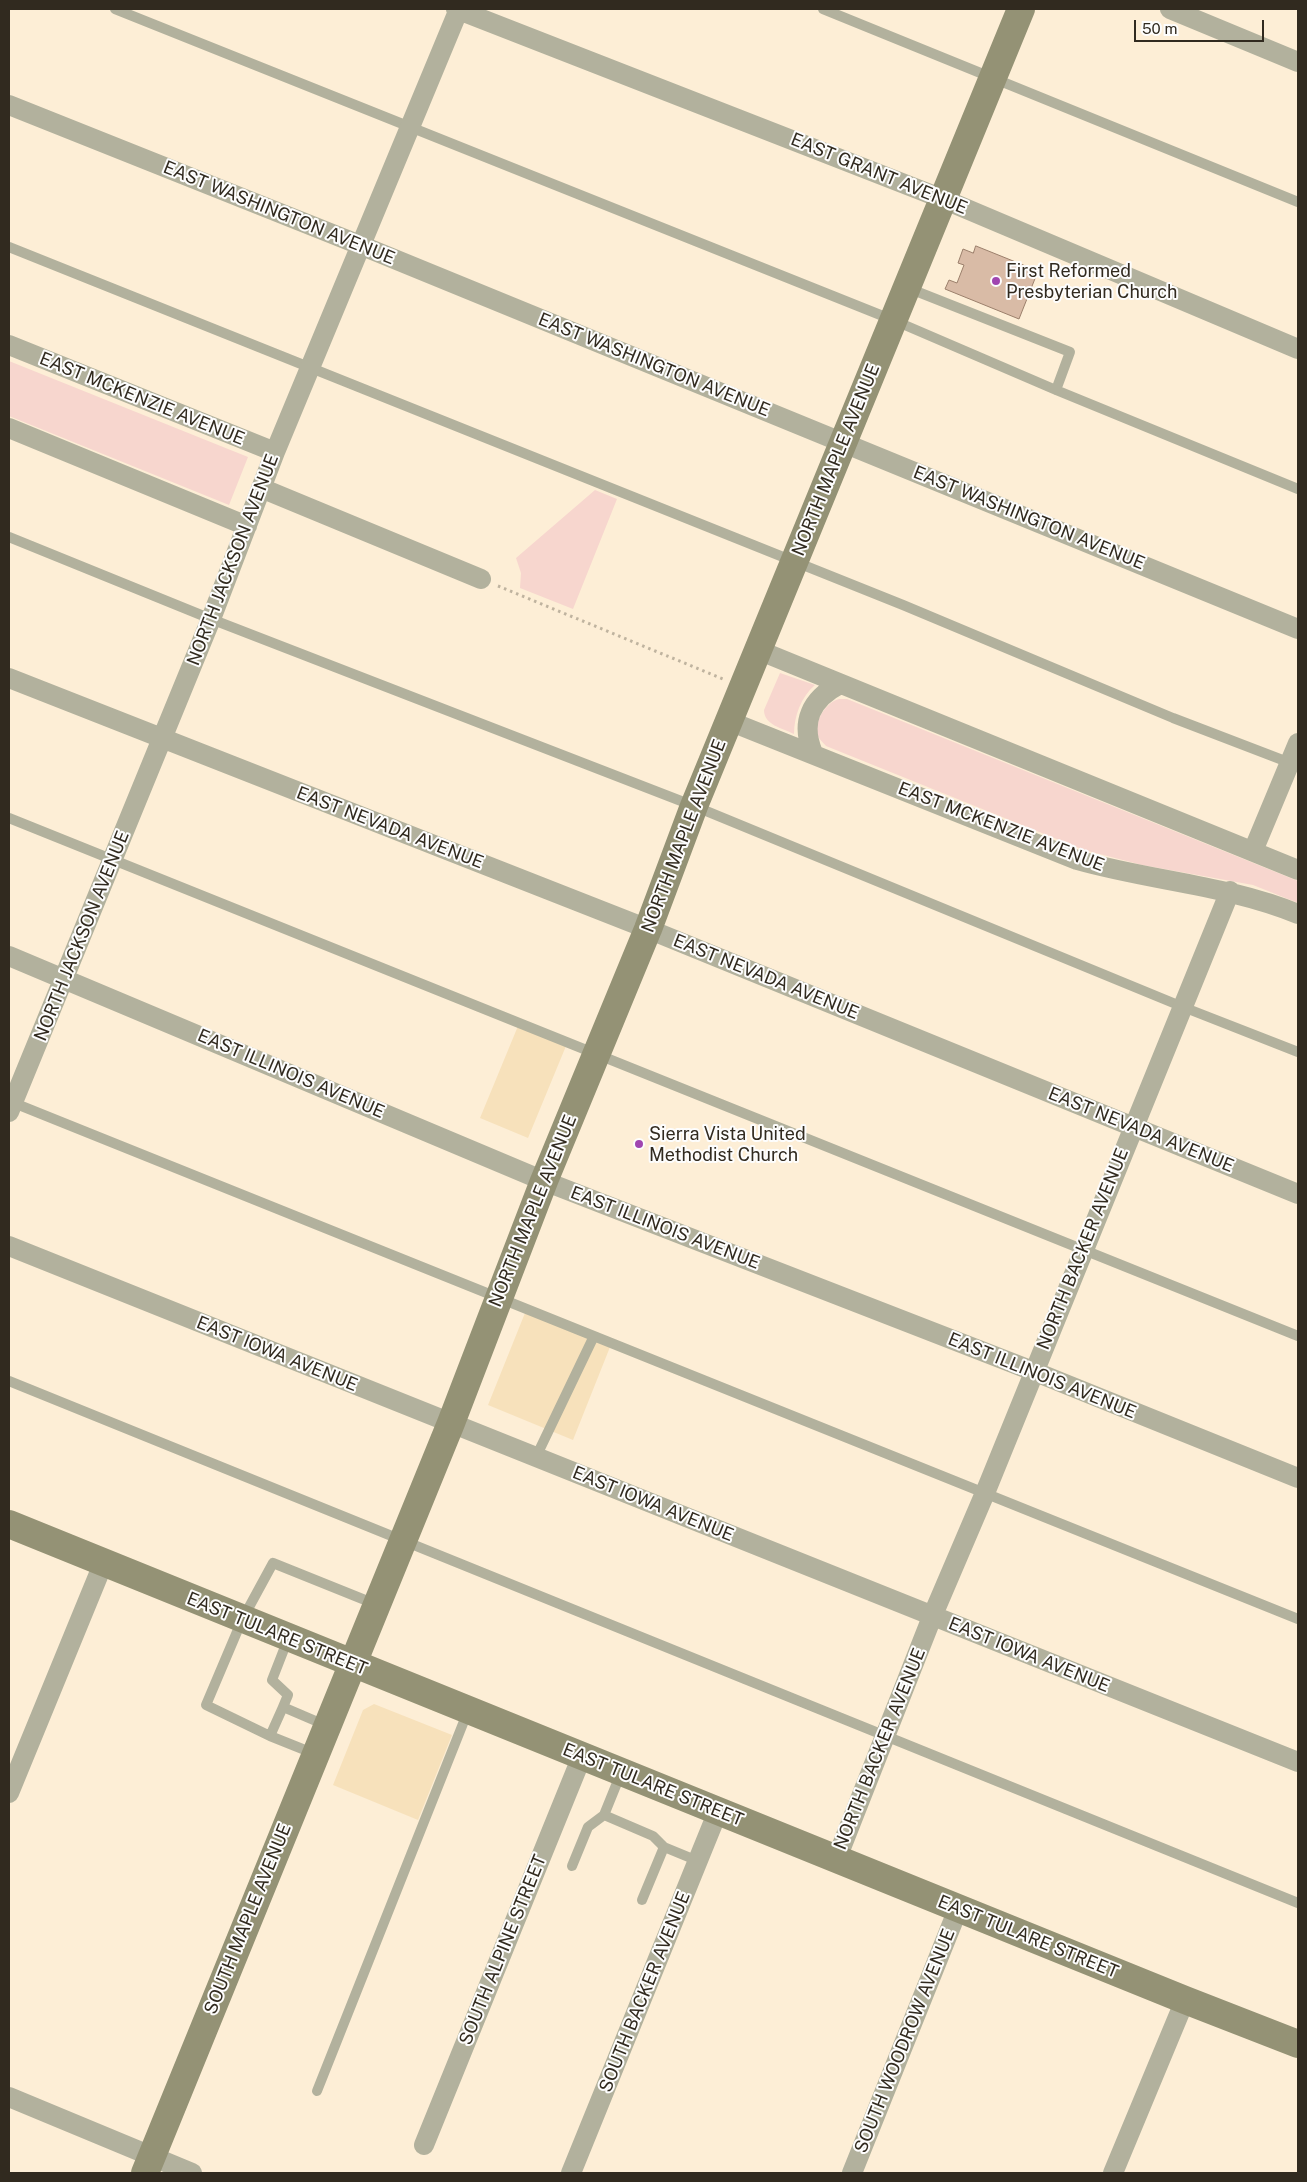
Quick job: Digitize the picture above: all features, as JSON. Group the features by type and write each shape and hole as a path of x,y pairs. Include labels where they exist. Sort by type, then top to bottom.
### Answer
{"main road":[{"name":"NORTH MAPLE AVENUE","path":"351,1664 451,1423 544,1181 648,929 694,806 1021,9"},
{"name":"EAST TULARE STREET","path":"9,1524 288,1639 837,1858 1184,2000 1298,2044"},
{"name":"SOUTH MAPLE AVENUE","path":"149,2165 351,1664"}],"street":[{"name":"NORTH JACKSON AVENUE","path":"10,1105 113,861 211,619 275,452 458,9"},
{"name":"EAST GRANT AVENUE","path":"458,9 943,199 1298,349"},
{"path":"1170,9 1298,62"},
{"name":"EAST WASHINGTON AVENUE","path":"9,105 843,442 1298,629"},
{"name":"EAST MCKENZIE AVENUE","path":"9,345 275,452"},
{"path":"9,428 246,526"},
{"path":"261,488 481,579"},
{"path":"758,650 1298,870"},
{"name":"EAST NEVADA AVENUE","path":"9,678 648,929 1298,1194"},
{"path":"813,753 807,740 807,724 815,702 825,692 840,684"},
{"name":"EAST MCKENZIE AVENUE","path":"729,721 1077,860 1120,872 1230,891 1290,910"},
{"path":"1253,851 1294,764 1298,743"},
{"name":"NORTH BACKER AVENUE","path":"837,1858 932,1616 985,1493 1033,1371 1230,891"},
{"name":"EAST ILLINOIS AVENUE","path":"9,956 544,1181 1033,1371 1298,1478"},
{"name":"EAST IOWA AVENUE","path":"9,1246 1298,1762"},
{"path":"9,1794 103,1564"},
{"name":"SOUTH ALPINE STREET","path":"424,2145 582,1756"},
{"name":"SOUTH BACKER AVENUE","path":"571,2173 718,1812"},
{"name":"SOUTH WOODROW AVENUE","path":"852,2173 958,1909"},
{"path":"1113,2173 1184,2000"},
{"path":"9,2097 149,2165 192,2173"}],"lane":[{"path":"115,9 893,320 1056,390 1298,489"},
{"path":"823,9 1298,202"},
{"path":"9,247 912,609 1173,718 1294,764"},
{"path":"907,288 1070,352 1056,390"},
{"path":"9,537 211,619 694,806 1183,1007 1298,1052"},
{"path":"9,818 1298,1336"},
{"path":"10,1105 499,1298 1298,1619"},
{"path":"536,1457 594,1336"},
{"path":"9,1380 1298,1903"},
{"path":"315,1754 270,1736 206,1705 242,1620 273,1563 376,1605"},
{"path":"270,1736 288,1695 272,1680 288,1639"},
{"path":"283,1707 326,1726"},
{"path":"317,2091 468,1711"},
{"path":"572,1866 588,1827 604,1815 622,1772"},
{"path":"604,1815 653,1836 664,1847 698,1861"},
{"path":"642,1900 664,1847"}],"path":[{"path":"481,579 743,687"}],"shaded area":[{"path":"9,361 248,457 229,505 9,416"},
{"path":"595,490 617,499 573,609 520,588 521,573 516,558"},
{"path":"780,673 815,685 799,707 795,720 794,734 770,723 765,715 764,710"},
{"path":"839,699 847,699 1298,881 1298,903 1253,885 1142,865 1084,850 826,746 819,739 818,722 826,707"},
{"path":"518,1026 566,1046 528,1138 480,1118"},
{"path":"525,1313 610,1347 573,1440 488,1405"},
{"path":"374,1704 452,1735 418,1820 333,1785 363,1710"}],"building":[{"name":"First Reformed Presbyterian Church","path":"976,246 1038,271 1019,319 945,289 949,280 957,283 964,265 958,263 963,249 973,253"}],"place":[{"name":"First Reformed Presbyterian Church","path":"996,281"},
{"name":"Sierra Vista United Methodist Church","path":"639,1144"}]}
